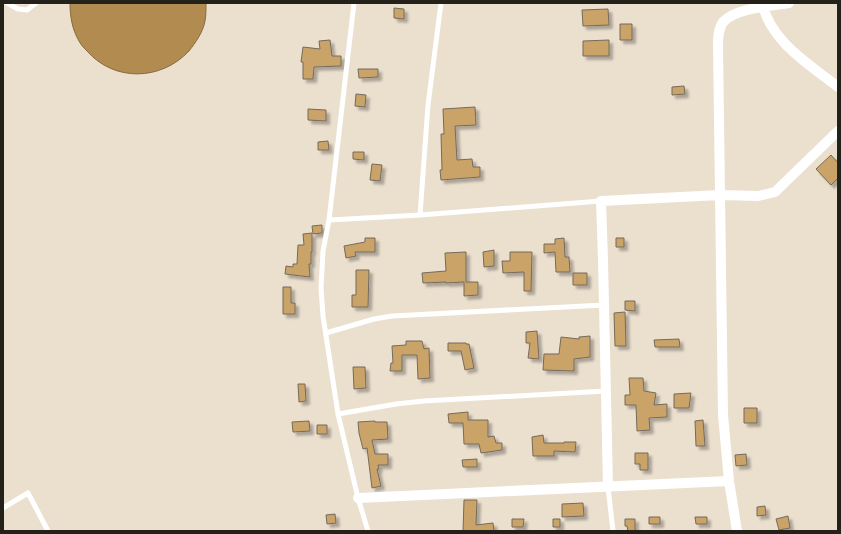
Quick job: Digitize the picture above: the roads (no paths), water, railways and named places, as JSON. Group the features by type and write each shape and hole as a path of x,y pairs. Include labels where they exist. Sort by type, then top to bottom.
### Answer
{"street":[{"path":"737,531 729,481 723,415 718,31 723,22 734,14 762,5 789,3"},
{"path":"762,5 774,30 786,45 838,87"},
{"path":"608,487 601,201 720,195 758,196 775,192 838,131"},
{"path":"358,498 729,481"}],"lane":[{"path":"6,3 18,9 26,10 36,3"},
{"path":"354,3 329,220 323,251 321,288 338,414 358,498 368,531"},
{"path":"420,215 428,105 441,3"},
{"path":"329,220 420,215 601,201"},
{"path":"326,333 374,319 392,316 604,305"},
{"path":"338,414 396,404 424,401 606,392"},
{"path":"608,487 613,531"},
{"path":"3,508 28,493 48,531"}]}
